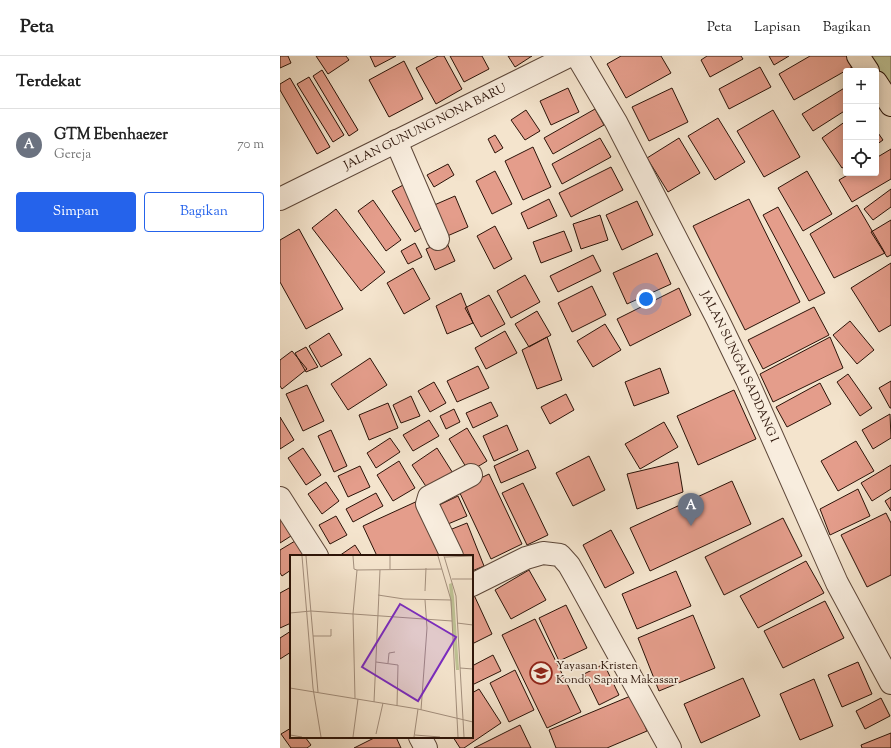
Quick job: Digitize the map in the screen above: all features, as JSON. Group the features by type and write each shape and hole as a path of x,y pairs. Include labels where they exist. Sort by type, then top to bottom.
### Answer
{"main road":[{"path":"858,56 866,68"},
{"path":"879,87 891,105"}],"street":[{"name":"JALAN GUNUNG NONA BARU","path":"280,199 570,56"},
{"name":"JALAN SUNGAI SADDANG I","path":"577,56 616,122 717,318 747,380 837,583 891,683"},
{"path":"396,141 438,239"},
{"path":"452,555 426,504 429,497 471,475"},
{"path":"280,498 316,555"},
{"path":"473,584 526,558 543,553 560,554 572,570 670,748"},
{"path":"421,738 426,748"}],"green space":[{"path":"864,56 891,56 891,96 879,78 879,68 872,68"}],"building":[{"path":"280,56 288,56 291,63 280,68"},
{"path":"316,56 346,56 349,60 328,74"},
{"path":"370,56 396,56 375,67"},
{"path":"438,56 444,56 462,89 436,104 416,68"},
{"path":"450,56 482,56 489,69 464,82"},
{"path":"508,56 532,56 515,67"},
{"path":"621,56 661,56 671,73 626,98 607,64"},
{"path":"707,56 741,56 743,59 710,77 701,60"},
{"path":"769,56 789,56 774,65"},
{"path":"810,56 848,56 854,66 850,68 843,68 843,72 794,100 779,74"},
{"path":"404,61 423,99 389,117 369,80"},
{"path":"760,67 771,87 729,109 719,89"},
{"path":"322,70 358,130 349,136 313,76"},
{"path":"309,77 344,135 333,142 297,84"},
{"path":"290,78 330,147 317,154 280,90 280,84"},
{"path":"568,88 579,112 551,125 540,101"},
{"path":"672,88 688,122 649,141 632,107"},
{"path":"843,89 843,112 813,131 802,114"},
{"path":"595,109 604,125 553,154 544,138"},
{"path":"526,110 540,131 525,140 511,120"},
{"path":"773,110 800,157 764,177 737,131"},
{"path":"718,118 745,162 715,180 688,136"},
{"path":"843,123 843,168 842,168 822,138"},
{"path":"879,134 883,140 879,143"},
{"path":"495,135 503,148 495,153 488,139"},
{"path":"600,138 611,157 562,184 552,164"},
{"path":"679,138 700,173 668,192 647,158"},
{"path":"533,147 551,187 523,200 505,161"},
{"path":"891,149 891,179 852,202 839,180 846,176 879,176 879,156"},
{"path":"448,164 454,175 434,187 427,175"},
{"path":"611,167 623,190 571,217 559,193"},
{"path":"495,171 512,204 492,214 476,181"},
{"path":"807,171 832,214 803,231 778,188"},
{"path":"405,184 428,224 415,232 392,191"},
{"path":"891,189 891,207 873,220 864,209"},
{"path":"455,196 468,227 445,237 432,206"},
{"path":"549,199 557,216 528,229 521,213"},
{"path":"749,199 800,302 745,330 693,226"},
{"path":"373,200 401,240 386,251 358,211"},
{"path":"637,201 653,235 622,250 606,215"},
{"path":"857,205 885,253 834,278 810,234"},
{"path":"778,207 825,293 809,301 763,215"},
{"path":"336,209 385,272 361,291 312,228"},
{"path":"600,215 608,240 581,249 573,224"},
{"path":"891,220 891,255 887,257 871,232"},
{"path":"495,226 512,259 494,269 477,236"},
{"path":"299,229 343,309 306,329 280,282 280,240"},
{"path":"564,231 572,251 541,263 533,242"},
{"path":"446,241 455,261 435,270 426,249"},
{"path":"415,243 422,257 408,264 401,251"},
{"path":"657,253 671,284 627,304 613,273"},
{"path":"593,255 601,271 558,292 550,276"},
{"path":"891,263 891,325 879,332 851,288"},
{"path":"413,268 430,299 404,314 387,283"},
{"path":"525,275 540,302 511,318 497,291"},
{"path":"592,286 606,315 572,332 558,303"},
{"path":"679,288 691,315 630,346 617,319"},
{"path":"461,293 473,323 447,334 436,306"},
{"path":"489,295 505,324 481,337 465,308"},
{"path":"814,307 829,335 763,369 748,340"},
{"path":"537,311 551,335 529,347 515,324"},
{"path":"850,321 874,350 857,364 833,335"},
{"path":"605,324 621,350 593,367 577,341"},
{"path":"505,331 517,353 486,369 475,348"},
{"path":"329,333 342,355 321,367 309,346"},
{"path":"547,337 562,380 537,389 522,350"},
{"path":"830,337 843,368 773,402 760,374"},
{"path":"306,347 318,367 306,372 295,353"},
{"path":"292,351 307,369 282,389 280,386 280,360"},
{"path":"370,358 387,385 348,410 331,384"},
{"path":"478,366 489,388 457,402 447,381"},
{"path":"660,368 669,393 634,406 625,382"},
{"path":"848,374 872,408 860,416 837,382"},
{"path":"891,381 891,408 890,408 879,388"},
{"path":"434,382 446,403 430,412 418,391"},
{"path":"820,383 831,404 787,427 776,407"},
{"path":"307,385 324,421 303,431 286,394"},
{"path":"734,390 756,439 698,465 677,416"},
{"path":"566,394 574,410 550,424 541,407"},
{"path":"411,396 420,416 401,423 393,405"},
{"path":"491,402 498,416 473,428 466,413"},
{"path":"388,403 398,428 369,440 359,415"},
{"path":"454,409 460,422 446,429 440,416"},
{"path":"890,414 891,438 873,449 862,430"},
{"path":"280,417 294,440 280,449"},
{"path":"429,420 439,436 413,451 403,435"},
{"path":"664,422 678,447 640,469 625,444"},
{"path":"507,425 518,450 494,461 483,436"},
{"path":"467,428 487,461 469,472 449,439"},
{"path":"331,430 347,466 334,472 318,436"},
{"path":"390,438 400,452 376,468 367,453"},
{"path":"856,441 874,471 838,491 821,461"},
{"path":"303,448 321,475 306,485 288,458"},
{"path":"437,448 456,478 431,494 412,465"},
{"path":"528,450 536,468 501,483 494,466"},
{"path":"589,456 605,490 573,506 556,473"},
{"path":"399,461 415,488 393,501 377,475"},
{"path":"678,462 683,492 637,509 627,474"},
{"path":"891,465 891,489 872,501 861,483"},
{"path":"360,466 370,487 348,497 338,476"},
{"path":"489,474 522,544 491,559 458,489"},
{"path":"732,481 751,524 650,571 630,528"},
{"path":"326,482 339,501 322,514 308,494"},
{"path":"523,483 548,535 527,545 502,493"},
{"path":"858,489 870,516 830,535 820,509"},
{"path":"376,493 383,506 353,522 346,509"},
{"path":"458,496 467,516 448,524 439,505"},
{"path":"891,497 891,511 885,501"},
{"path":"422,499 448,555 377,555 363,526"},
{"path":"886,513 891,523 891,575 867,587 841,535"},
{"path":"336,516 347,535 330,544 319,525"},
{"path":"280,517 291,536 280,543"},
{"path":"783,518 802,556 724,595 705,557"},
{"path":"467,523 484,566 473,571 473,555 457,555 447,531"},
{"path":"611,530 634,573 605,588 583,545"},
{"path":"295,541 303,555 290,555 290,571 282,576 280,573 280,550"},
{"path":"355,545 361,555 340,555"},
{"path":"806,561 824,593 758,628 740,596"},
{"path":"529,570 546,600 511,619 495,590"},
{"path":"676,571 691,606 637,629 622,594"},
{"path":"290,588 290,623 280,628 280,593"},
{"path":"473,596 492,634 473,644"},
{"path":"825,601 844,638 783,668 764,631"},
{"path":"566,605 587,648 559,661 539,618"},
{"path":"693,615 715,668 659,691 638,638"},
{"name":"Yayasan Kristen Kondo Sapata Makassar","path":"535,619 581,712 547,728 502,635"},
{"path":"290,632 290,653 280,659 280,638"},
{"path":"493,655 501,671 473,685 473,665"},
{"path":"858,662 872,694 842,707 828,675"},
{"path":"604,664 619,695 599,705 584,674"},
{"path":"515,670 534,710 509,722 490,683"},
{"path":"743,678 760,716 701,743 684,704"},
{"path":"814,679 833,726 800,740 780,694"},
{"path":"479,689 501,723 464,748 460,748 454,738 473,738 473,692"},
{"path":"633,695 647,731 607,748 556,748 549,730"},
{"path":"881,698 890,716 865,729 856,711"},
{"path":"520,725 531,748 474,748"},
{"path":"290,729 290,738 306,738 311,745 307,748 291,748 281,734"},
{"path":"891,733 891,748 862,748 861,745"},
{"path":"374,738 396,738 401,748 354,748"}],"place":[{"name":"GTM Ebenhaezer","path":"691,526"},
{"name":"Yayasan Kristen Kondo Sapata Makassar","path":"541,673"}]}
